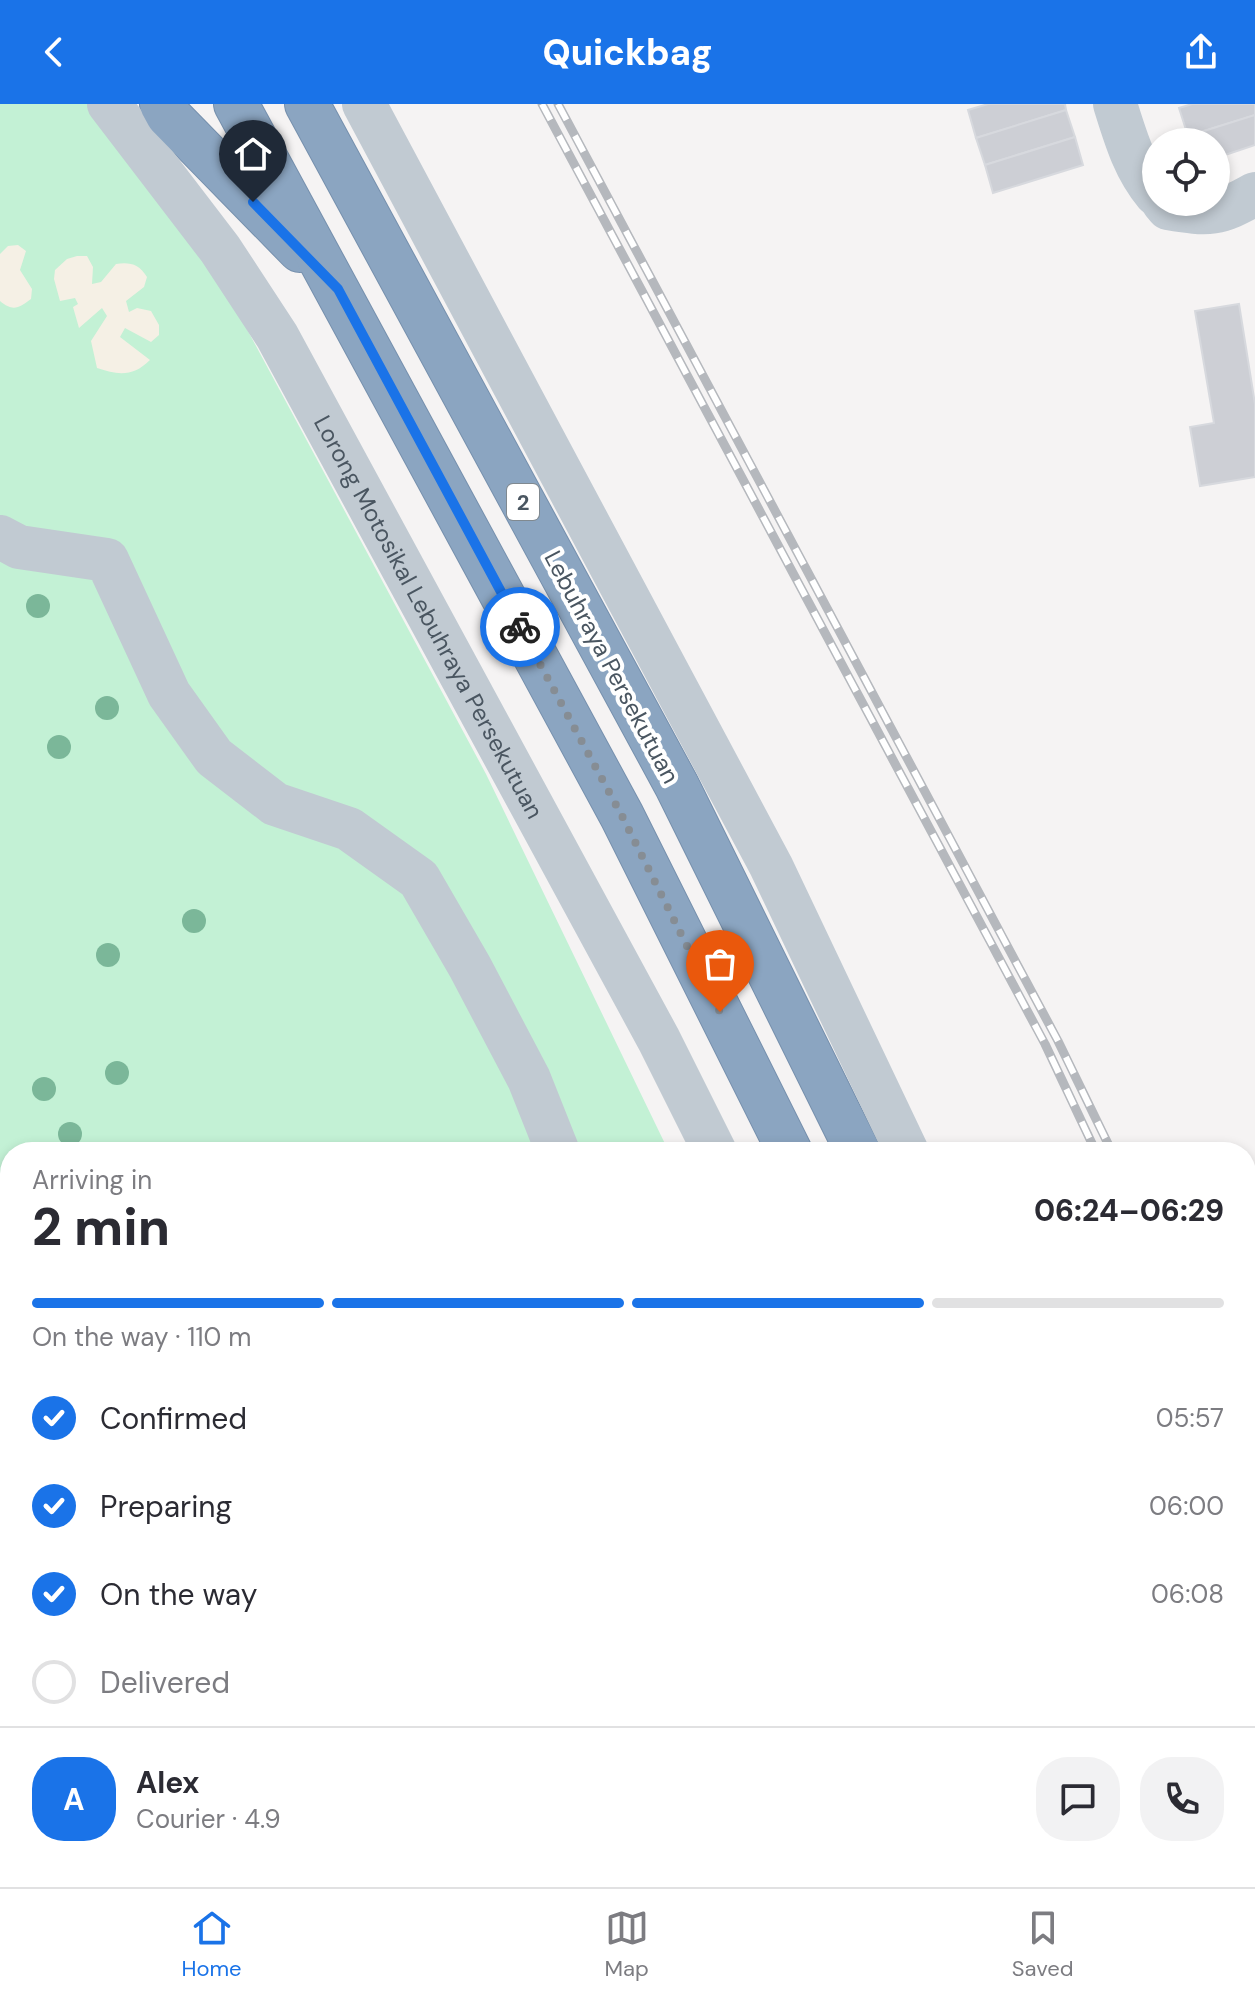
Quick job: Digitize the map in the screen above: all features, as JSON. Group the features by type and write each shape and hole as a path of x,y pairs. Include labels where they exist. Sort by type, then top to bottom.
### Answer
{"highway":[{"path":"162,104 168,115 338,289"},
{"path":"236,104 622,816 785,1142"},
{"name":"Lebuhraya Persekutuan","path":"307,104 677,786 853,1142"}],"street":[{"name":"Lorong Motosikal Lebuhraya Persekutuan","path":"109,104 220,249 277,336 659,1040 710,1142"},
{"path":"364,104 771,866 902,1142"},
{"path":"1115,104 1129,149 1142,174"},
{"path":"1230,208 1255,194"},
{"path":"0,537 19,547 107,560 169,694 214,757 275,804 349,829 419,879 529,1079 554,1142"}],"green space":[{"path":"0,104 126,104 486,774 664,1142 0,1142"}],"sand":[{"path":"18,245 26,251 20,270 32,289 31,299 12,308 0,301 0,254 8,246"},
{"path":"87,256 93,267 92,284 101,282 116,264 134,265 147,277 144,287 126,301 129,312 137,308 151,311 159,325 159,335 151,342 125,328 120,337 150,360 144,366 119,373 97,368 91,341 107,316 102,308 79,328 73,307 78,304 75,298 60,301 54,279 55,270 67,259"}],"building":[{"path":"988,104 1065,104 1066,110 976,138 968,110"},
{"path":"1192,104 1255,104 1255,115 1214,128 1185,128 1179,108"},
{"path":"1066,110 1075,137 985,165 976,138"},
{"path":"1255,115 1255,145 1230,153 1230,128 1214,128"},
{"path":"1075,137 1083,165 993,193 985,165"},
{"path":"1239,304 1255,404 1255,477 1200,486 1190,427 1214,423 1195,311"}],"railway":[{"path":"542,104 1045,1044 1091,1142"},
{"path":"558,104 1058,1041 1107,1142"}],"way so far":[{"path":"520,627 622,816 720,1012"}],"route":[{"path":"253,202 338,289 520,627"}]}
